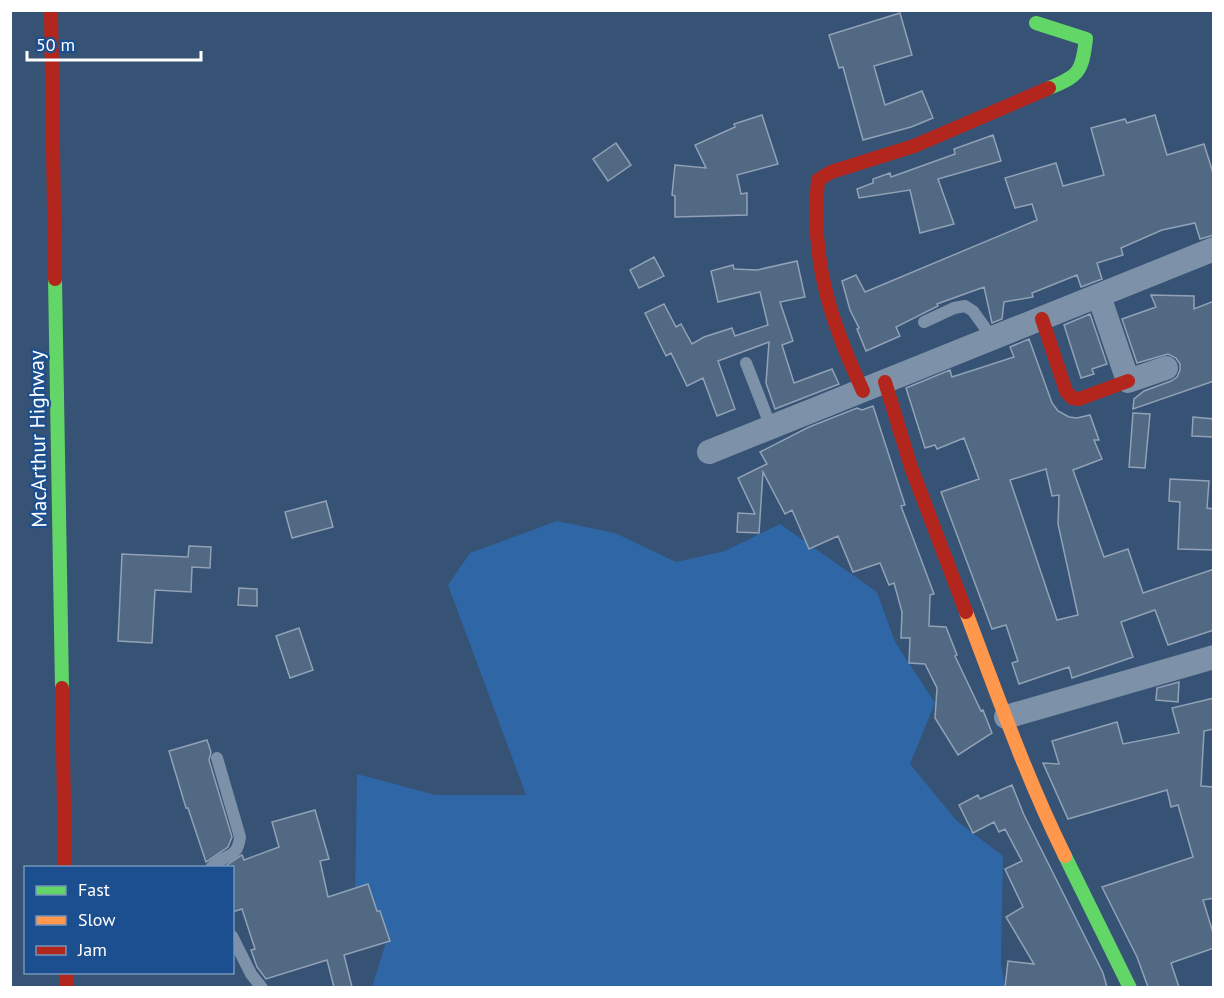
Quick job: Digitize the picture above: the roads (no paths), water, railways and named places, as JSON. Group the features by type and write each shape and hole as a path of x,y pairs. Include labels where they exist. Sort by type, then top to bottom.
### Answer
{"main road":[{"name":"MacArthur Highway","path":"51,10 65,866"},
{"path":"1036,23 1086,39 1084,58 1079,71 1071,79 914,146 831,172 818,180 815,196 816,228 822,274 832,318 843,350 874,387 911,467 1041,807 1130,987"},
{"path":"1042,319 1066,392 1072,398 1079,399 1128,381"}],"street":[{"path":"709,452 1214,249"},
{"path":"1099,296 1128,381 1166,368"},
{"path":"1006,717 1214,657"}],"lane":[{"path":"924,322 954,308 965,306 973,311 993,339"},
{"path":"746,363 771,427"},
{"path":"212,866 219,859 235,854 239,848 240,837 217,758"},
{"path":"234,940 251,974 262,987"}]}
